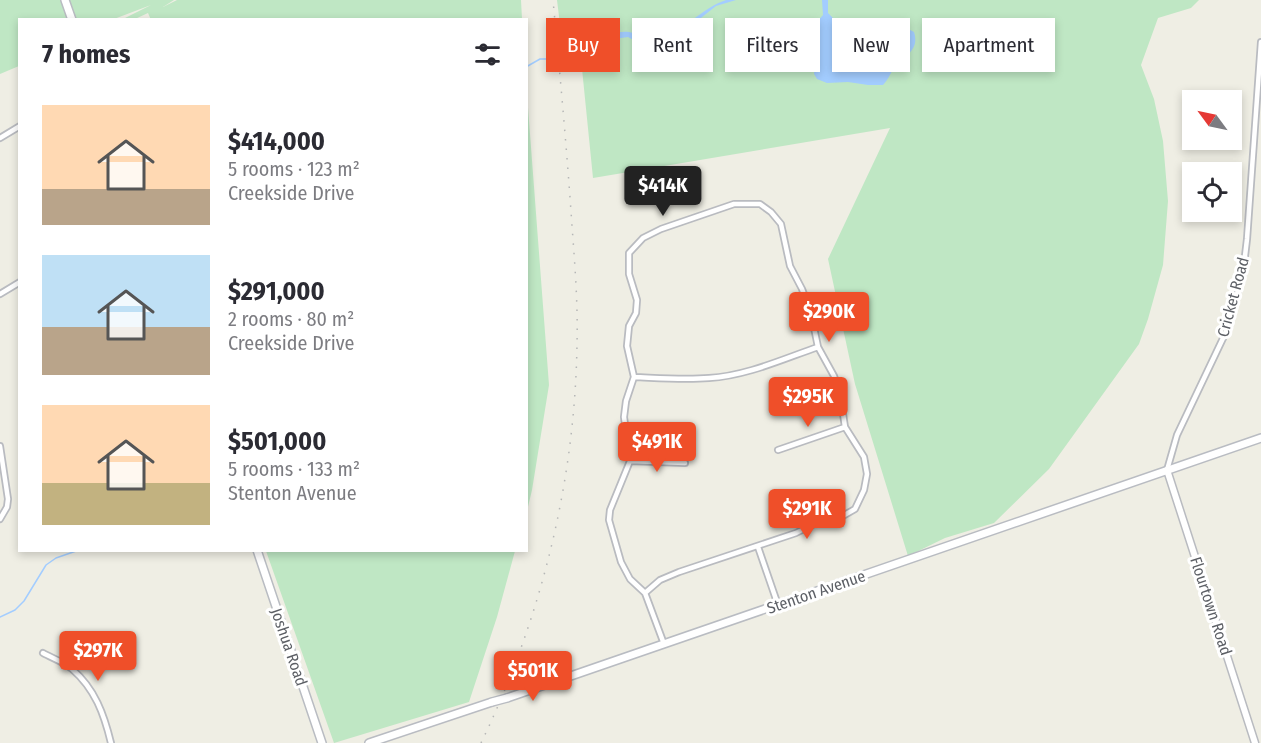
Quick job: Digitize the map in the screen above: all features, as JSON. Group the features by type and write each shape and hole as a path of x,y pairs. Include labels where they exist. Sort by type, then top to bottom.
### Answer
{"main road":[{"path":"65,0 71,18"},
{"name":"Stenton Avenue","path":"369,743 507,698 1261,438"},
{"name":"Joshua Road","path":"257,552 322,743"}],"street":[{"name":"Cricket Road","path":"1167,470 1176,435 1226,332 1243,273 1261,42"},
{"path":"0,138 18,127"},
{"path":"645,593 660,580 679,572 758,547 818,522 841,517 855,508 864,490 867,474 864,457 844,427 837,385 818,347 811,314 790,266 781,224 760,204 734,204 661,229 643,238 629,253 629,274 637,300 636,313 629,326 627,346 634,377 626,401 624,417 630,461 610,510 609,520 621,562 630,579 645,593 664,644"},
{"path":"0,294 18,283"},
{"path":"634,377 711,378 742,372 818,347"},
{"path":"778,450 844,427"},
{"path":"0,446 8,500 0,519"},
{"path":"630,461 685,463"},
{"name":"Flourtown Road","path":"1167,470 1255,743"},
{"path":"758,547 778,605"},
{"path":"43,653 71,667 86,683 105,715 111,743"}],"green space":[{"path":"0,0 174,0 163,7 177,0 521,0 522,18 150,18 148,13 137,18 125,18 151,5 117,18 18,18 18,66 0,74"},
{"path":"557,0 1199,0 1191,8 1158,18 1141,65 1154,99 1163,141 1168,201 1163,265 1139,344 1049,469 994,523 945,538 908,556 855,384 828,259 890,128 593,178 582,72 620,72 620,18 559,18"},
{"path":"528,107 549,385 528,507"},
{"path":"266,552 515,552 497,617 469,702 334,743"}],"water":[{"path":"726,0 736,0 716,6 701,18 695,18 709,8"},
{"path":"822,0 828,0 828,13 833,18 832,72 892,72 883,85 827,83 817,79 814,72 820,72 820,19 823,15"},
{"path":"910,30 914,32 915,38 910,52"},
{"path":"620,32 632,33 632,39 628,37 620,38"}],"waterway":[{"path":"528,66 540,59 546,59"},
{"path":"0,617 15,610 24,601 46,565 56,558 73,552"}],"railway":[{"path":"481,743 521,648 551,549 562,498 575,396 576,285 553,0"}]}
